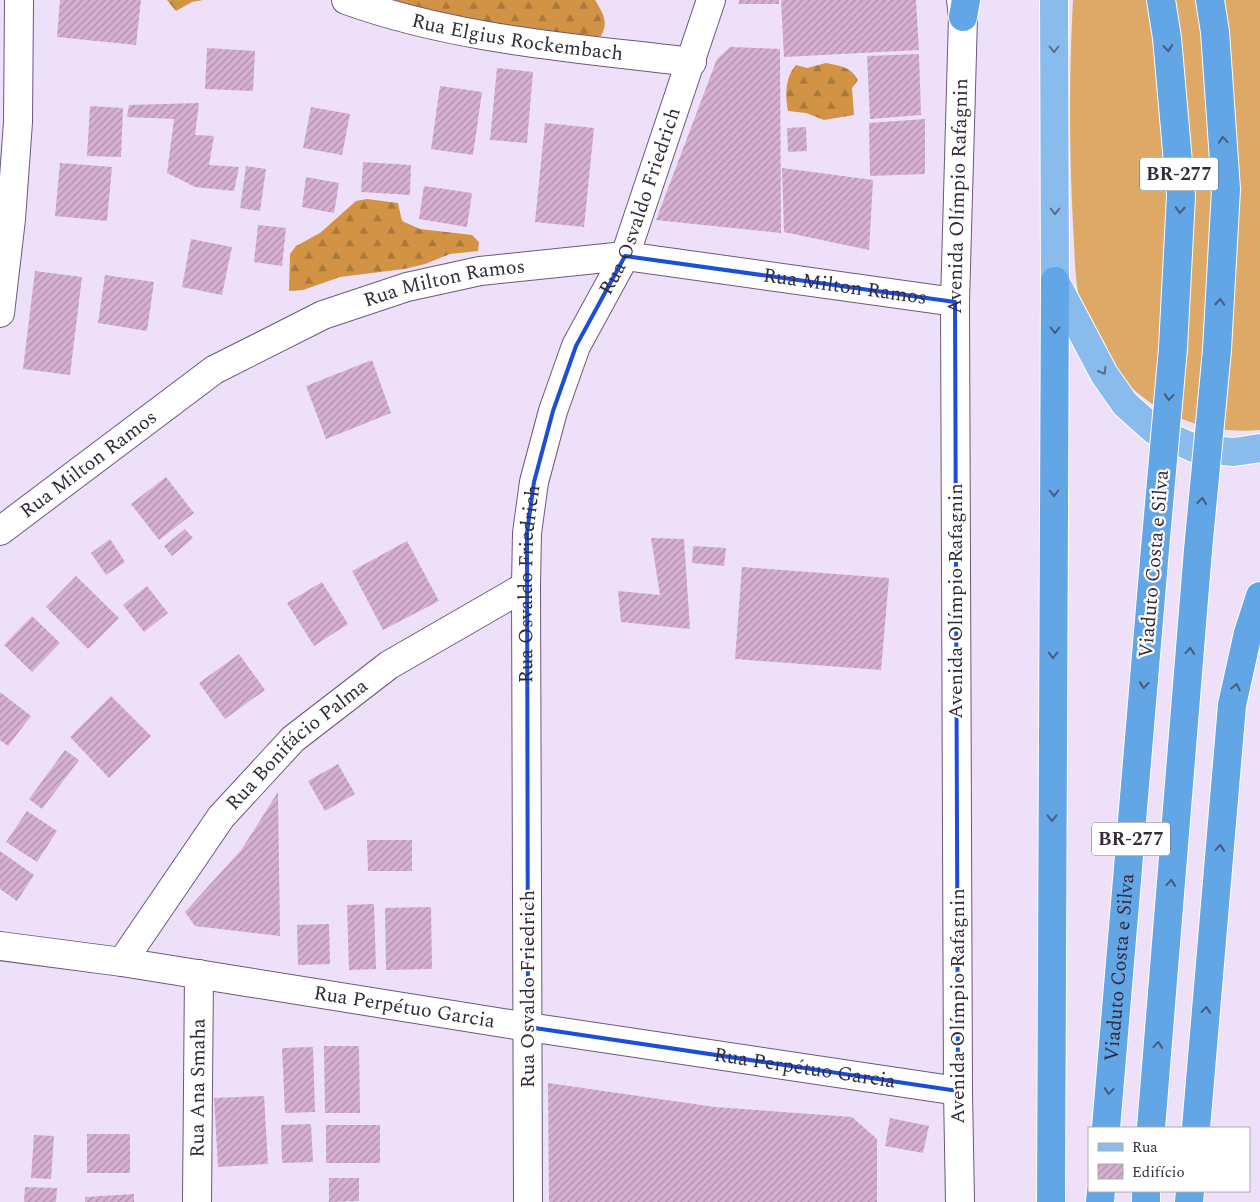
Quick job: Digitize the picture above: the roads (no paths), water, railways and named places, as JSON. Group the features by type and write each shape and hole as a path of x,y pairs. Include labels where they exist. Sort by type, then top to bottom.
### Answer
{"highway":[{"name":"Viaduto Costa e Silva","path":"1106,1127 1173,348 1181,196 1167,38 1161,0"},
{"name":"BR-277","path":"1151,1127 1198,550 1217,350 1226,189 1216,32 1210,0"},
{"path":"1051,1202 1055,281"},
{"path":"1196,1127 1232,705 1248,633 1260,596"}],"main road":[{"path":"1054,0 1055,281 1104,374 1125,404 1154,430 1196,449 1234,452 1260,448"}],"street":[{"path":"0,313 11,219 9,122 19,0"},
{"name":"Rua Elgius Rockembach","path":"346,0 390,16 480,35 692,62"},
{"name":"Rua Osvaldo Friedrich","path":"528,1202 526,586 527,533 534,482 553,411 576,346 624,256 692,62 711,0"},
{"name":"Avenida Olímpio Rafagnin","path":"960,1202 958,1091 956,302 963,6"},
{"name":"Rua Milton Ramos","path":"0,532 214,370 322,315 407,287 480,271 624,256 956,302"},
{"name":"Rua Bonifácio Palma","path":"122,962 221,817 293,739 389,665 526,586"},
{"name":"Rua Perpétuo Garcia","path":"0,946 122,962 528,1027 958,1091"},
{"name":"Rua Ana Smaha","path":"197,1202 199,974"}]}
